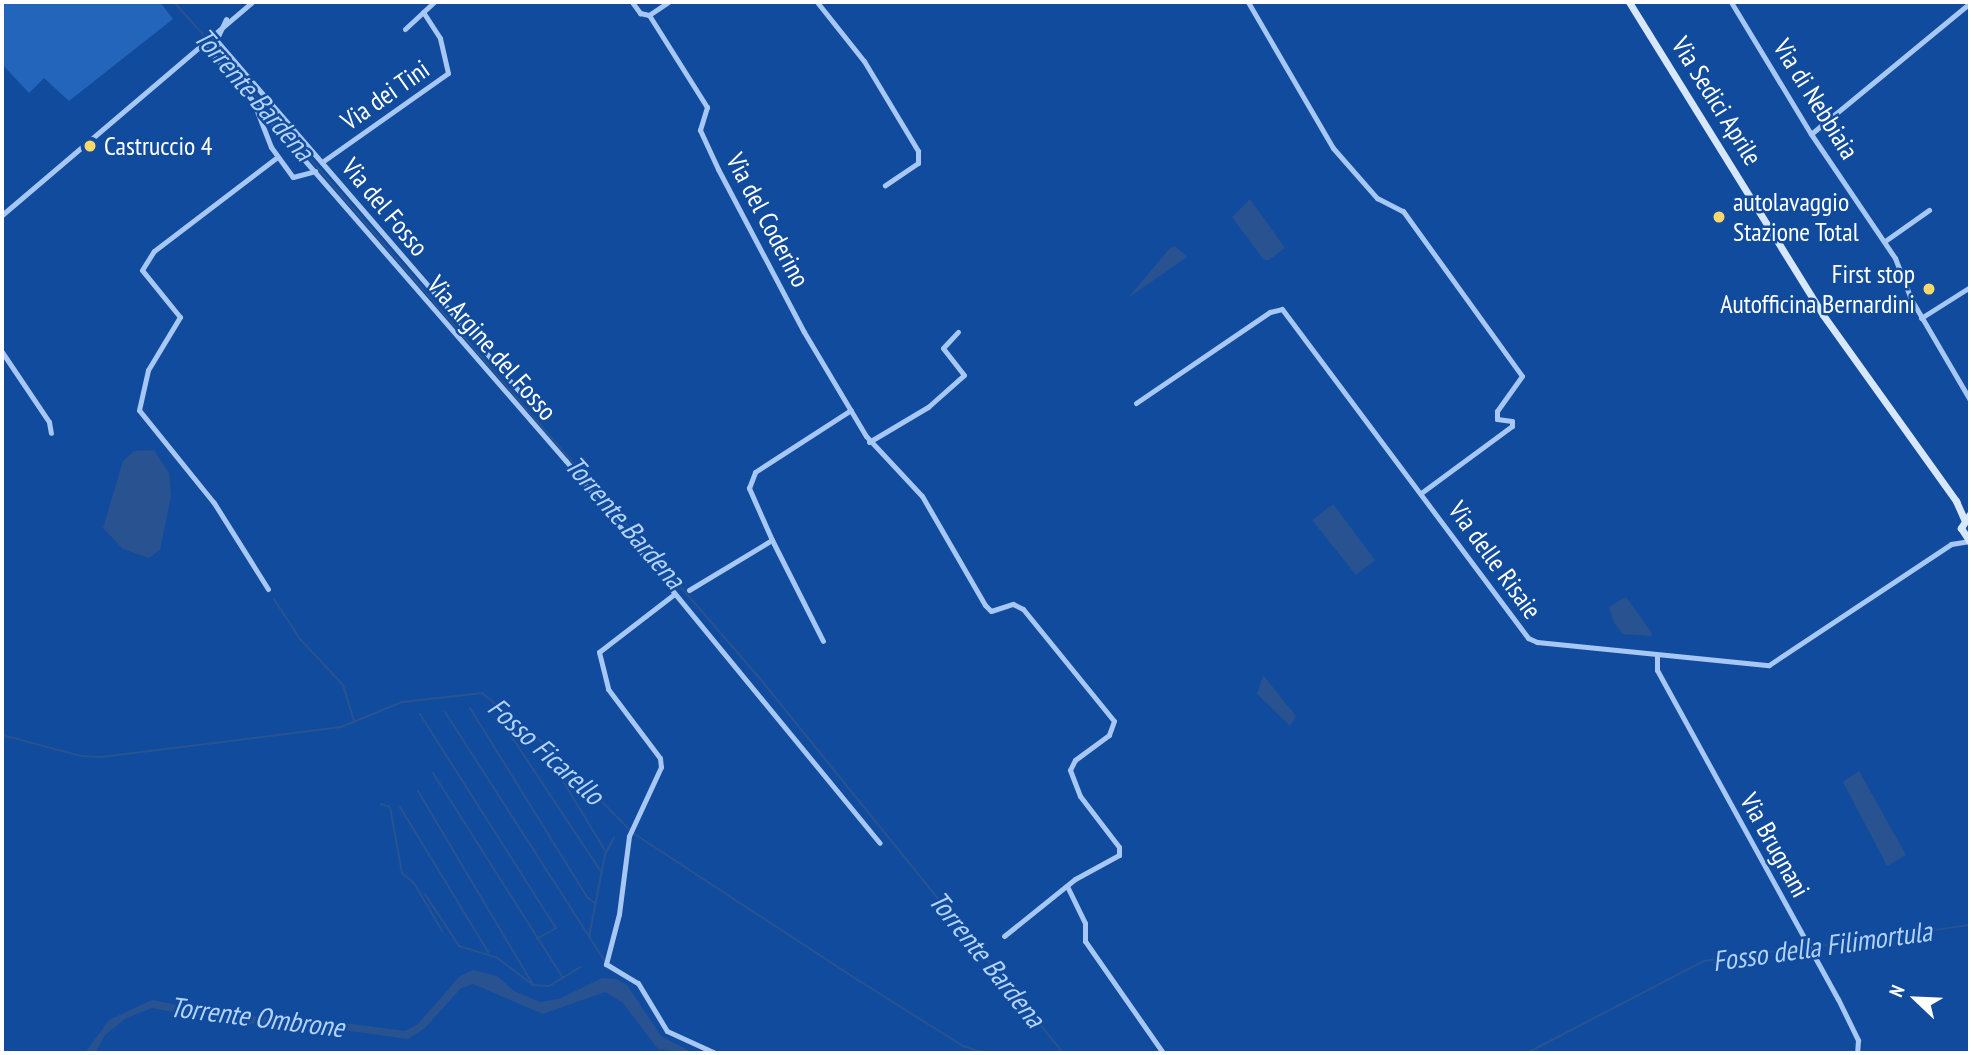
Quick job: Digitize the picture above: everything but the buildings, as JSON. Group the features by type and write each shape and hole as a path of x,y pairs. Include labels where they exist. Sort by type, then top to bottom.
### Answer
{"main road":[{"name":"Via Sedici Aprile","path":"1629,2 1823,316 1968,514 1961,532"},
{"path":"1961,532 1970,542"}],"street":[{"path":"2,215 163,80 226,19 252,2"},
{"path":"405,29 434,2"},
{"name":"Via del Coderino","path":"632,2 640,13 649,16 707,107 700,130 718,169 804,332 869,442 922,496 985,605 991,611 1013,604 1023,609 1112,718 1113,725 1109,735 1075,760 1070,770 1080,796 1119,847 1119,855 1067,886"},
{"path":"649,16 668,2"},
{"path":"817,2 864,61 918,151 918,163 885,185"},
{"path":"1248,2 1334,148 1377,198 1403,211 1522,376 1497,411 1497,419 1512,421 1512,426 1421,493"},
{"name":"Via di Nebbiaia","path":"1731,2 1811,134 1885,241 1921,318 1970,400"},
{"path":"1811,134 1970,3"},
{"name":"Via dei Tini","path":"322,162 448,73 440,38 423,12"},
{"name":"Via del Fosso","path":"226,19 216,40 525,398"},
{"path":"201,42 262,115 276,158 295,178 315,171"},
{"name":"Via Argine del Fosso","path":"247,94 611,513 673,595 880,843"},
{"path":"268,589 214,503 139,410 148,370 180,317 146,279 143,261 276,158"},
{"path":"1885,241 1929,210"},
{"path":"1921,318 1970,286"},
{"name":"Via delle Risaie","path":"1136,403 1270,312 1282,309 1528,638 1657,655 1769,664 1951,544 1961,532"},
{"path":"869,442 928,407 964,375 943,348 958,332"},
{"path":"2,352 49,422 51,433"},
{"path":"823,641 749,488 752,476 851,410"},
{"path":"689,590 772,540"},
{"name":"Via delle Risaie","path":"1951,544 1970,542"},
{"path":"673,595 599,652 608,689 660,758 657,779 629,836 619,914 606,964 638,983 667,1031 715,1053"},
{"name":"Via Brugnani","path":"1657,655 1657,670 1858,1040 1857,1053"},
{"path":"1004,936 1067,886 1085,923 1085,941 1163,1053"}],"shaded area":[{"path":"2,2 160,2 173,19 69,101 44,78 29,93 2,64"}],"water":[{"path":"1250,199 1285,248 1269,260 1264,260 1232,217"},
{"path":"1175,246 1187,257 1128,298 1170,248"},
{"path":"154,450 169,473 171,496 160,550 149,558 123,549 103,528 123,461 134,451"},
{"path":"1333,504 1375,560 1356,575 1312,520"},
{"path":"1626,597 1652,633 1651,636 1623,634 1614,623 1609,607"},
{"path":"1263,675 1296,716 1290,726 1257,694"},
{"path":"1859,771 1906,855 1887,866 1843,782"},
{"name":"Torrente Ombrone","path":"473,970 497,976 514,991 540,1002 559,999 602,978 616,979 627,985 661,1036 693,1053 658,1049 623,1003 605,992 543,1014 473,984 461,988 425,1028 408,1039 315,1026 232,1023 152,1008 126,1018 105,1035 95,1053 85,1053 109,1020 152,1000 226,1015 314,1019 405,1031 418,1024 460,976"}],"waterway":[{"name":"Torrente Bardena","path":"174,2 206,38"},
{"name":"Torrente Bardena","path":"209,42 757,675 1063,1053"},
{"path":"274,599 300,639 343,685 354,722"},
{"name":"Fosso Ficarello","path":"2,735 81,756 101,757 341,727 402,702 482,693 548,747 629,829"},
{"path":"470,708 587,897 596,904"},
{"path":"445,712 604,960"},
{"path":"420,714 556,928 537,939"},
{"path":"509,733 602,873"},
{"path":"433,773 563,978"},
{"path":"561,778 606,852"},
{"path":"418,791 533,985"},
{"path":"381,804 390,807 402,873 414,883 442,931"},
{"path":"400,807 488,952"},
{"name":"Fosso Ficarello","path":"633,833 963,1046 984,1053"},
{"path":"589,937 605,855 614,837"},
{"path":"425,894 459,946 496,957 533,985 549,986 581,967"},
{"name":"Fosso della Filimortula","path":"1813,947 1970,925"},
{"name":"Fosso della Filimortula","path":"1527,1053 1704,961 1807,947"}],"place":[{"name":"Castruccio 4","path":"90,146"},
{"name":"autolavaggio Stazione Total","path":"1719,217"},
{"name":"First stop Autofficina Bernardini","path":"1929,289"}]}
